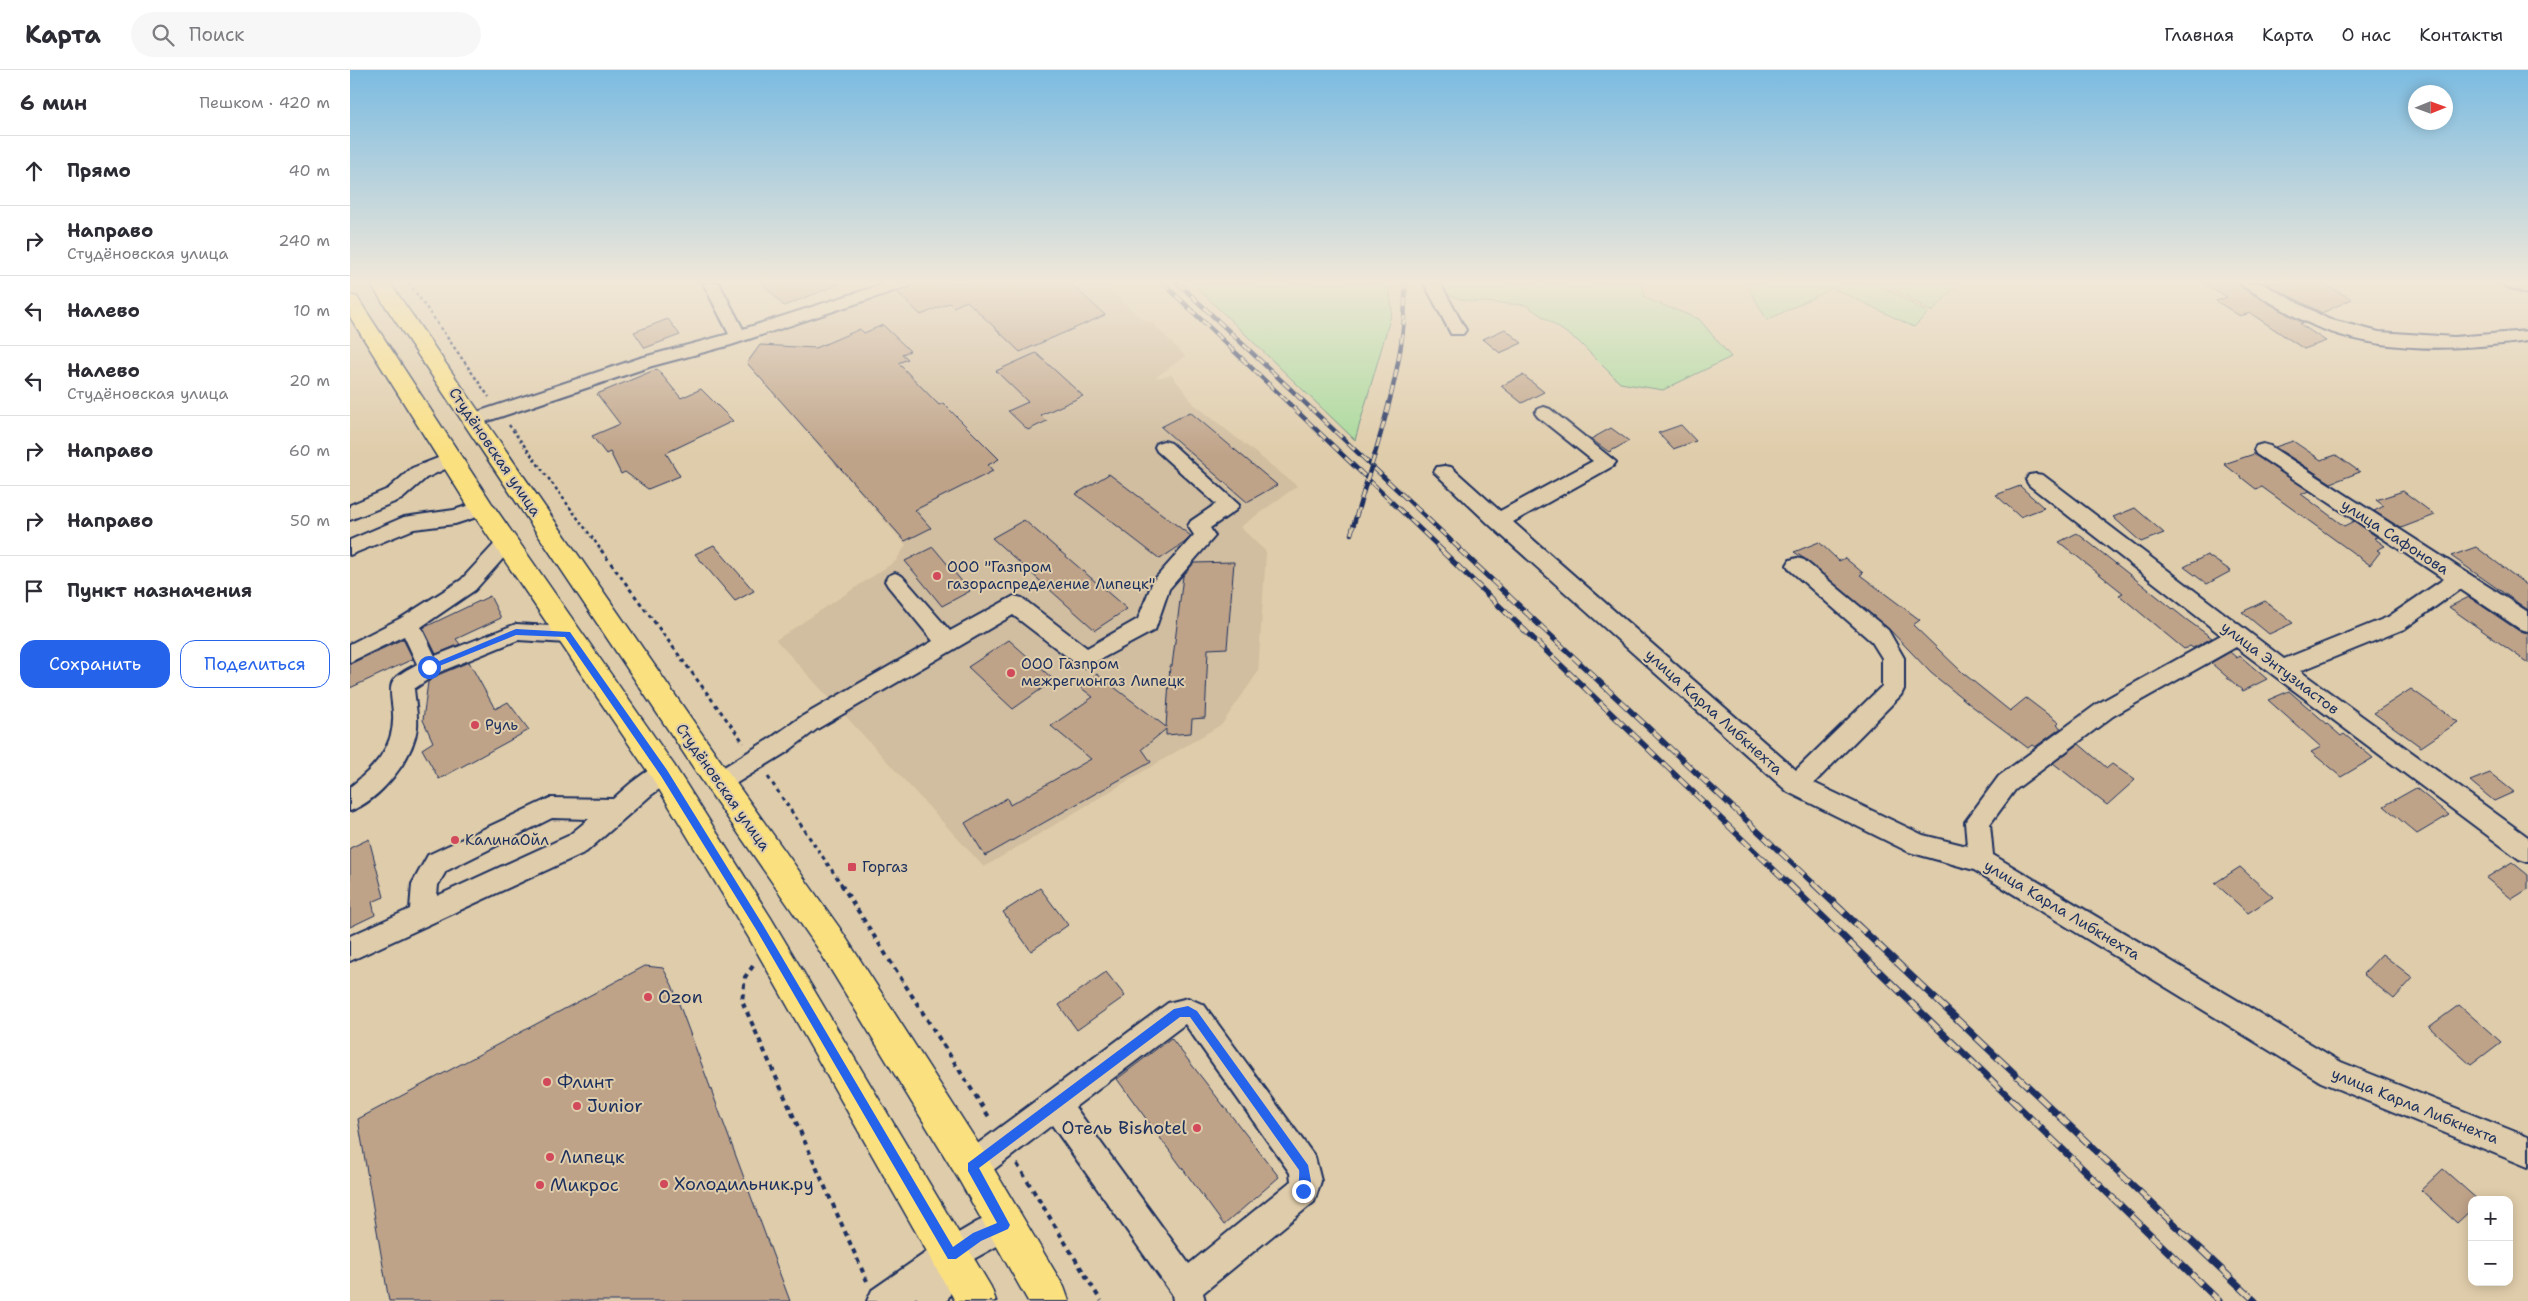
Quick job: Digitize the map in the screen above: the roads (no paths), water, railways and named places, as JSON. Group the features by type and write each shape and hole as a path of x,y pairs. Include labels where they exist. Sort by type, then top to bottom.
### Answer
{"main road":[{"path":"375,340 482,508 508,543 567,634 664,773 760,928 952,1255 977,1301"},
{"name":"Студёновская улица","path":"425,340 485,416 719,782 828,937 972,1167 1004,1225 1050,1301"}],"street":[{"path":"485,416 646,362 722,340"},
{"path":"2394,340 2491,342 2501,340"},
{"path":"1498,521 1606,462 1544,413"},
{"path":"719,782 756,760 809,723 1014,604 1086,659 1147,624 1160,586 1205,536 1198,526 1229,505 1164,446"},
{"name":"улица Сафонова","path":"2263,450 2528,623"},
{"path":"350,513 395,494 419,473 450,459"},
{"name":"улица Карла Либкнехта","path":"1444,472 1796,785 1918,844 1981,861 2331,1072 2528,1152"},
{"name":"улица Энтузиастов","path":"2036,480 2237,636 2528,851"},
{"path":"350,548 411,522 455,517 482,508"},
{"path":"350,654 409,624 468,585 508,543"},
{"path":"1796,785 1893,689 1893,658 1880,636 1797,565"},
{"path":"2281,669 2396,623 2458,579"},
{"path":"894,581 948,643"},
{"path":"409,624 429,667"},
{"path":"350,801 367,788 393,758 405,729 402,685 429,667 516,632 567,634"},
{"path":"1981,861 1977,822 2007,783 2105,710 2237,636"},
{"path":"350,949 577,844 640,789 664,773"},
{"path":"423,914 425,884 437,863 550,808 619,808"},
{"path":"972,1167 1004,1142 1178,1012 1188,1011 1194,1014 1200,1022 1304,1168 1306,1181 1303,1191 1187,1294 1055,1104"},
{"path":"883,1300 977,1237 1004,1225"},
{"path":"931,1301 952,1255"}],"railway":[{"path":"1223,340 1368,479"},
{"path":"1239,340 1372,466"},
{"path":"1372,466 1395,377 1401,340"},
{"path":"1368,479 1372,466"},
{"path":"1372,466 1462,551"},
{"path":"1351,534 1368,479"},
{"path":"1368,479 1443,551"},
{"path":"1441,550 1790,885"},
{"path":"1460,550 1815,885"},
{"path":"1789,884 2219,1301"},
{"path":"1814,884 2255,1301"}],"place":[{"name":"ООО \"Газпром газораспределение Липецк\"","path":"937,576"},
{"name":"ООО Газпром межрегионгаз Липецк","path":"1011,673"},
{"name":"Руль","path":"475,725"},
{"name":"КалинаОйл","path":"455,840"},
{"name":"Горгаз","path":"852,867"},
{"name":"Ozon","path":"648,997"},
{"name":"Флинт","path":"547,1082"},
{"name":"Junior","path":"577,1106"},
{"name":"Отель Bishotel","path":"1197,1128"},
{"name":"Липецк","path":"550,1157"},
{"name":"Холодильник.ру","path":"664,1184"},
{"name":"Микрос","path":"540,1185"}]}
